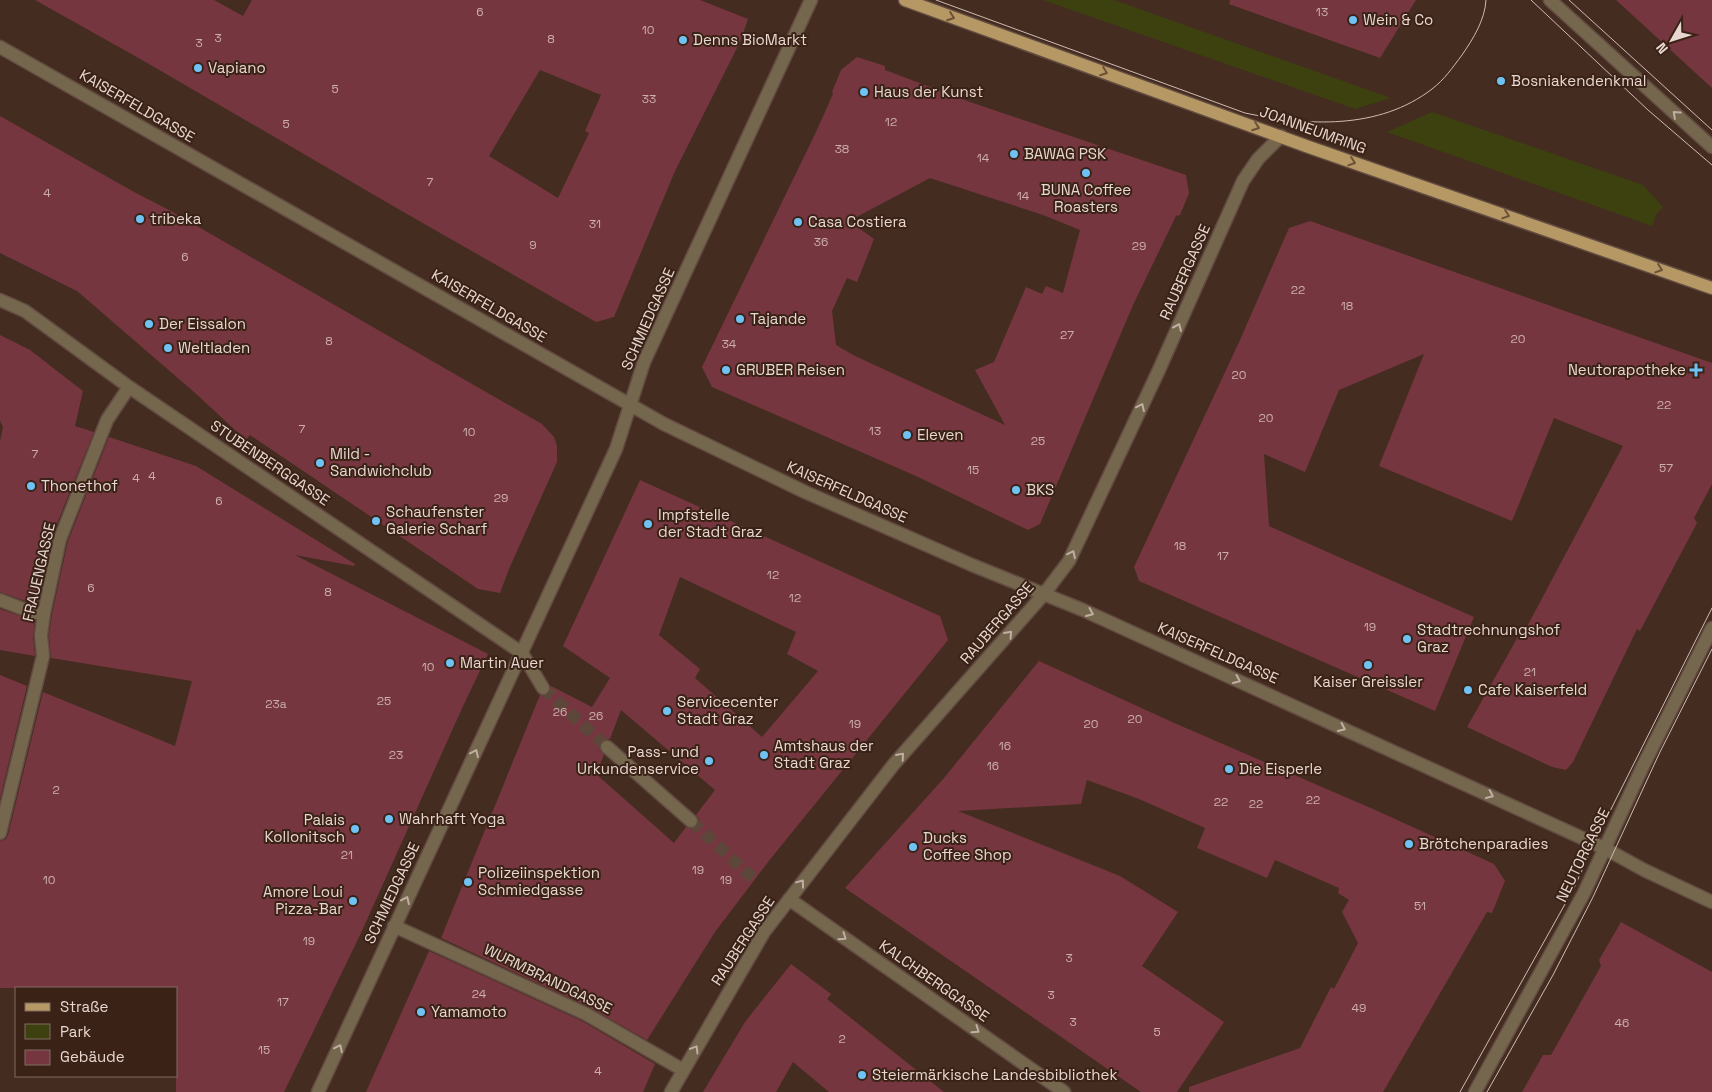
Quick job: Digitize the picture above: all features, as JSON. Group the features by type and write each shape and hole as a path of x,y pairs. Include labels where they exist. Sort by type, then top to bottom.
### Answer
{"main road":[{"name":"JOANNEUMRING","path":"905,0 1281,136 1712,288"}],"street":[{"name":"SCHMIEDGASSE","path":"318,1092 616,449 644,362 812,0"},
{"path":"1551,0 1712,147"},
{"name":"KAISERFELDGASSE","path":"0,47 664,424 805,492 972,565 1092,614 1604,848 1644,870 1712,902"},
{"name":"RAUBERGASSE","path":"671,1092 764,932 894,764 1044,594 1069,561 1158,372 1244,181 1258,159 1281,136"},
{"name":"STUBENBERGGASSE","path":"0,300 25,311 129,387 522,654"},
{"name":"FRAUENGASSE","path":"0,832 44,656 41,634 60,538 106,420 129,387"},
{"path":"0,600 34,613 44,613"},
{"name":"NEUTORGASSE","path":"1475,1092 1584,892 1643,766 1712,628"},
{"path":"522,654 543,688"},
{"path":"607,747 691,821"},
{"name":"KALCHBERGGASSE","path":"789,899 1061,1091"},
{"name":"WURMBRANDGASSE","path":"394,926 586,1014 683,1070"}],"green space":[{"path":"1043,0 1114,0 1391,98 1355,109"},
{"path":"1432,112 1643,185 1663,207 1657,213 1652,226 1387,132"}],"building":[{"path":"35,0 214,0 243,16 252,0 700,0 748,19 740,42 675,171 614,317 596,322","holes":["540,70 601,95 585,131 589,133 558,198 489,156"]},
{"path":"1230,0 1416,0 1380,58 1229,4"},
{"path":"1616,0 1712,0 1712,88"},
{"path":"857,57 885,66 885,70 970,102 1186,175 1189,193 1180,215 1176,216 1133,305 1040,524 1028,530 916,476 712,387 702,367 815,134 833,94 832,92 841,70","holes":["930,178 1043,215 1080,230 1063,293 1046,286 1042,294 1026,287 994,362 975,370 1005,425 855,356 836,345 832,311 847,278 857,282 874,239 849,221"]},
{"path":"0,116 169,210 542,424 554,437 557,446 557,462 500,593 478,589 250,435 246,440 194,392 77,291 0,253"},
{"path":"1310,221 1712,363 1712,484 1694,518 1697,523 1640,631 1637,629 1573,762 1566,770 1552,767 1467,727 1519,635 1522,636 1623,446 1554,418 1512,521 1379,466 1424,354 1339,390 1305,472 1264,454 1269,526 1474,617 1435,711 1139,581 1134,567 1240,340 1289,228"},
{"name":"Thonethof","path":"0,335 30,350 83,391 75,426 94,432 52,536 37,605 0,592 0,441 3,427 0,421"},
{"path":"109,437 196,466 355,564 354,566 295,555 488,654 361,933 284,1092 176,1092 176,1077 178,1077 178,987 0,988 0,841 6,839 8,835 43,692 175,746 192,681 51,658 49,635 52,614 68,541"},
{"name":"Amtshaus der Stadt Graz","path":"640,480 940,616 948,640 768,862 715,932 647,1040 589,1007 441,938 540,695 548,695 551,686 592,707 610,678 563,646","holes":["680,577 796,632 787,654 818,671 762,737 695,678 700,669 659,635","621,710 715,790 696,815 699,819 697,826 693,829 686,827 674,843 596,774 604,755 599,745 604,740 610,739"]},
{"path":"0,609 35,621 33,636 35,656 0,650"},
{"path":"1039,661 1172,722 1373,809 1494,864 1505,881 1492,913 1487,912 1383,1092 1189,1092 1189,1087 1300,1048 1331,987 1334,989 1358,943 1342,912 1349,900 1338,893 1339,888 1275,860 1267,878 1197,848 1205,828 1139,799 1087,780 1081,804 958,811 1120,876 1178,912 1142,966 1224,1022 1177,1092 1141,1092 845,888 944,778"},
{"path":"0,675 27,686 0,799"},
{"path":"1621,922 1712,972 1712,1092 1522,1092 1543,1055 1551,1055 1601,966 1599,960"},
{"path":"429,951 582,1021 655,1064 643,1092 366,1092"},
{"path":"791,964 831,994 827,999 944,1092 829,1092 793,1062 776,1092 703,1092 745,1022"}],"tunnel":[{"path":"543,688 607,747"},
{"path":"691,821 755,880"}],"tram line":[{"path":"936,0 1245,113 1317,122 1366,118 1389,112 1411,102 1432,89 1462,55 1478,29 1486,0"},
{"path":"1531,0 1648,110 1712,165"},
{"path":"1569,0 1712,130"},
{"path":"1460,1092 1574,888 1594,843 1712,608"},
{"path":"1487,1092 1553,975 1593,897 1660,752 1712,649"}],"place":[{"name":"Wein & Co","path":"1353,20"},
{"name":"Denns BioMarkt","path":"683,40"},
{"name":"Vapiano","path":"198,68"},
{"name":"Bosniakendenkmal","path":"1501,81"},
{"name":"Haus der Kunst","path":"864,92"},
{"name":"BAWAG PSK","path":"1014,154"},
{"name":"BUNA Coffee Roasters","path":"1086,173"},
{"name":"tribeka","path":"140,219"},
{"name":"Casa Costiera","path":"798,222"},
{"name":"Tajande","path":"740,319"},
{"name":"Der Eissalon","path":"149,324"},
{"name":"Weltladen","path":"168,348"},
{"name":"GRUBER Reisen","path":"726,370"},
{"name":"Neutorapotheke","path":"1696,370"},
{"name":"Eleven","path":"907,435"},
{"name":"Mild - Sandwichclub","path":"320,463"},
{"name":"Thonethof","path":"31,486"},
{"name":"BKS","path":"1016,490"},
{"name":"Schaufenster Galerie Scharf","path":"376,521"},
{"name":"Impfstelle der Stadt Graz","path":"648,524"},
{"name":"Stadtrechnungshof Graz","path":"1407,639"},
{"name":"Martin Auer","path":"450,663"},
{"name":"Kaiser Greissler","path":"1368,665"},
{"name":"Cafe Kaiserfeld","path":"1468,690"},
{"name":"Servicecenter Stadt Graz","path":"667,711"},
{"name":"Amtshaus der Stadt Graz","path":"764,755"},
{"name":"Pass- und Urkundenservice","path":"709,761"},
{"name":"Die Eisperle","path":"1229,769"},
{"name":"Wahrhaft Yoga","path":"389,819"},
{"name":"Palais Kollonitsch","path":"355,829"},
{"name":"Brötchenparadies","path":"1409,844"},
{"name":"Ducks Coffee Shop","path":"913,847"},
{"name":"Polizeiinspektion Schmiedgasse","path":"468,882"},
{"name":"Amore Loui Pizza-Bar","path":"353,901"},
{"name":"Yamamoto","path":"421,1012"},
{"name":"Steiermärkische Landesbibliothek","path":"862,1075"}]}
